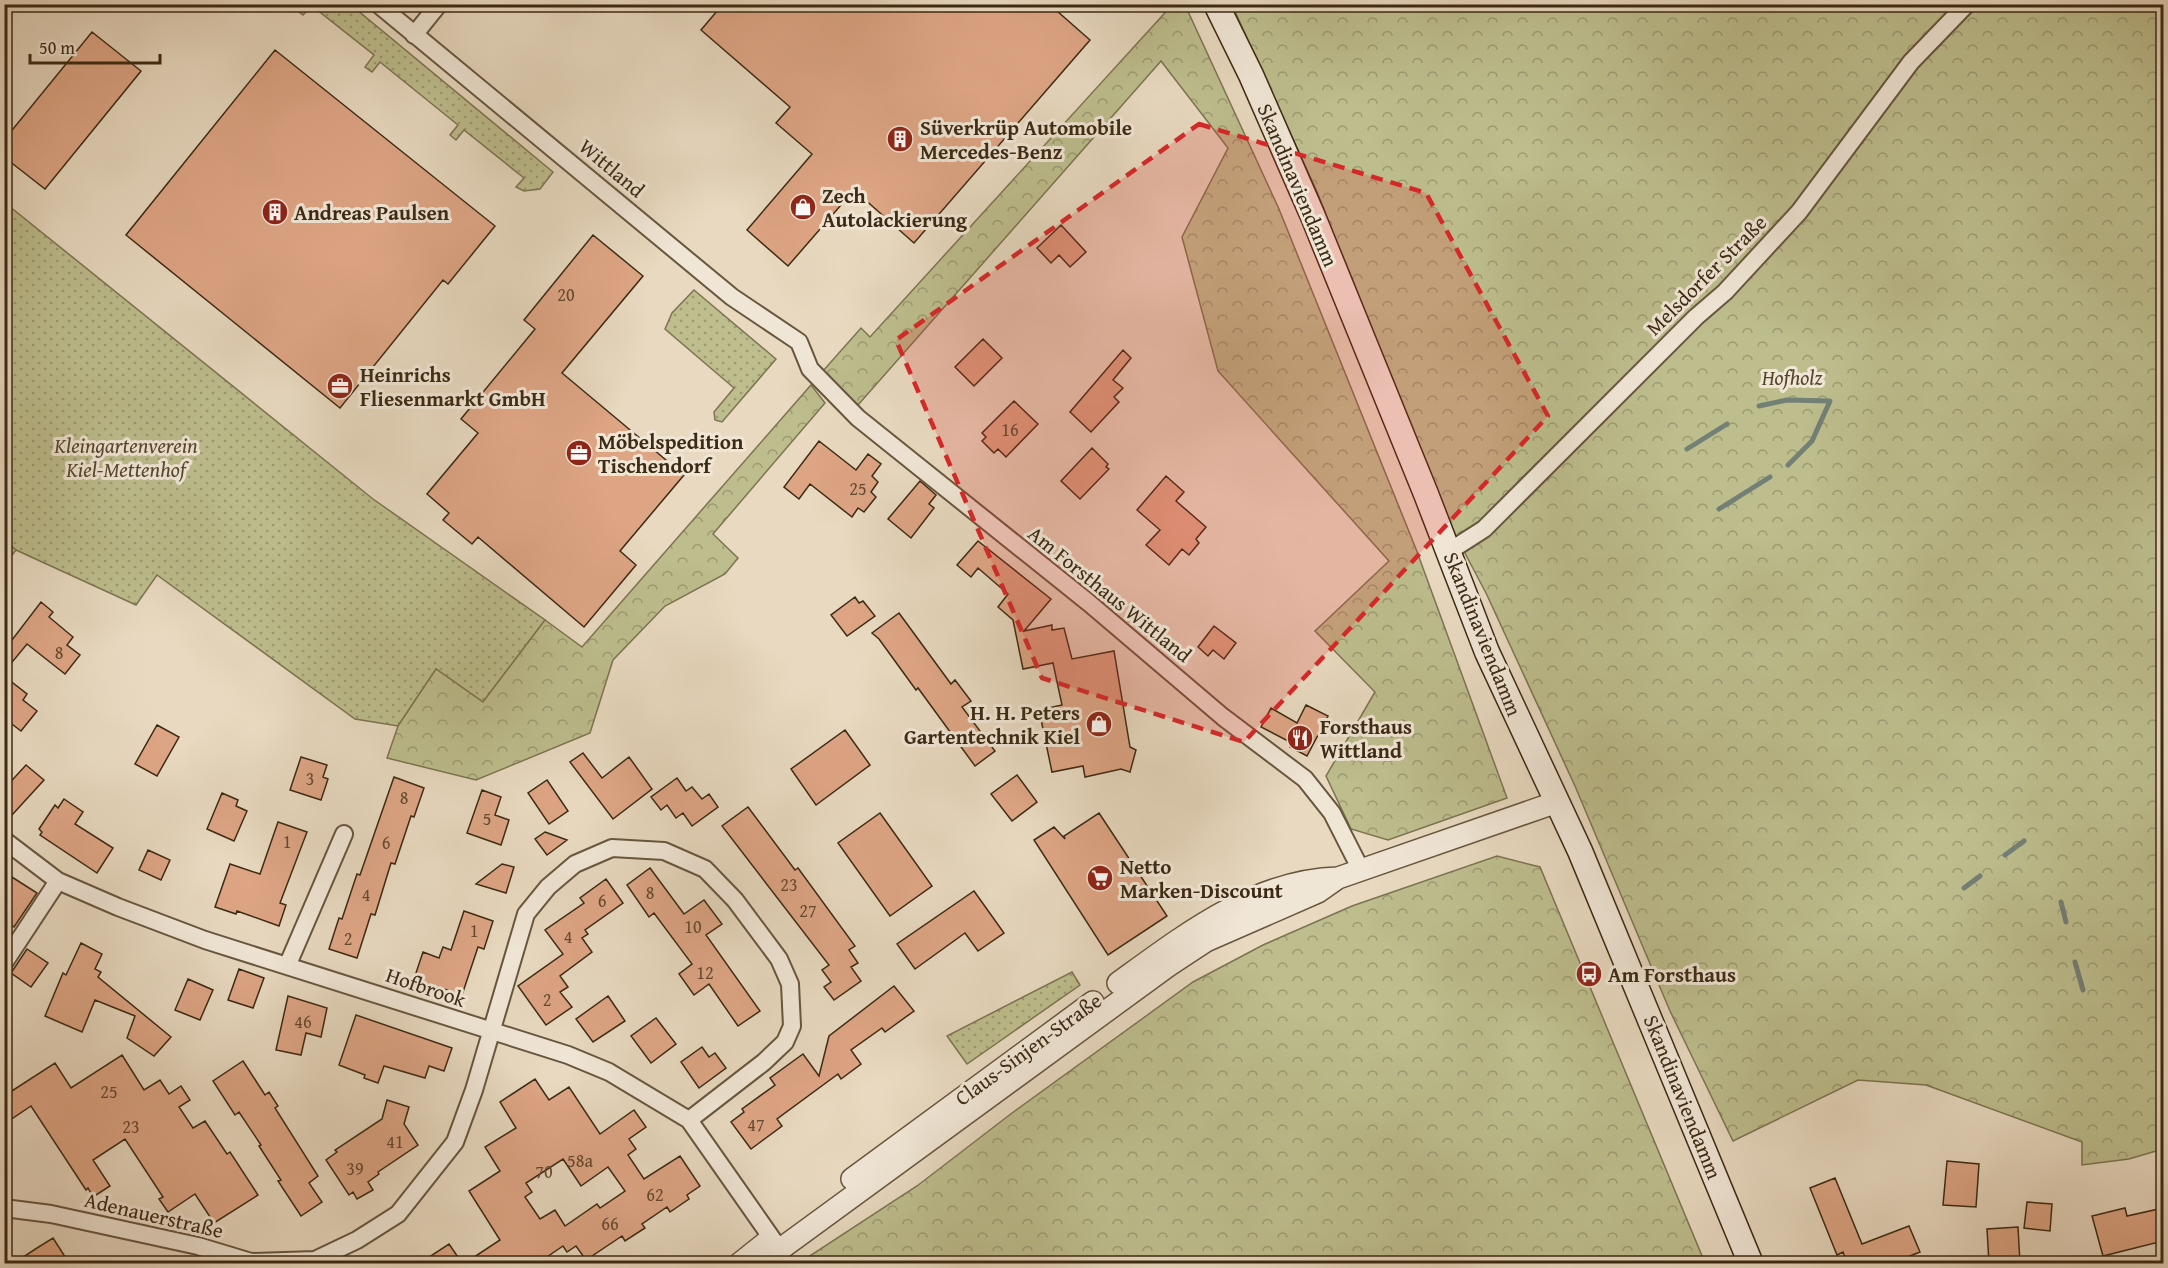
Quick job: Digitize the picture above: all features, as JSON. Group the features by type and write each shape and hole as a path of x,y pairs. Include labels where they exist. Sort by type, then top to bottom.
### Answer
{"main road":[{"name":"Skandinaviendamm","path":"1216,4 1251,75 1312,214 1487,652 1557,802 1633,975 1751,1263"}],"street":[{"name":"Wittland","path":"378,4 732,297 800,342 810,369"},
{"path":"414,34 439,4"},
{"name":"Melsdorfer Straße","path":"1448,552 1484,529 1696,317 1725,292 1799,212 1911,62 1967,4"},
{"name":"Am Forsthaus Wittland","path":"810,369 858,418 1089,603 1223,717 1305,779 1332,813 1361,870"},
{"name":"Claus-Sinjen-Straße","path":"738,1263 775,1244 1206,941 1318,892 1338,878 1557,802"},
{"path":"288,964 344,834"},
{"name":"Hofbrook","path":"4,840 57,880 118,907 206,940 288,964 490,1032 568,1055 609,1072 689,1120 775,1244"},
{"name":"Adenauerstraße","path":"4,1208 51,1214 198,1246 251,1262 315,1260 357,1240 398,1214 455,1142 474,1090 526,914 548,887 575,864 612,848 664,851 705,869 735,900 779,958 790,984 792,1026 784,1042 764,1062 689,1120"},
{"path":"4,963 57,880"},
{"name":"Claus-Sinjen-Straße","path":"760,1263 775,1244"}],"highlighted area":[{"path":"1199,124 1426,193 1548,416 1244,742 1042,678 896,340"}],"green space":[{"path":"290,5 351,5 553,172 540,189 524,191 516,187 524,178 464,130 456,140 450,135 458,125 380,62 372,72 365,67 374,55 312,6 303,15"},
{"path":"1172,5 1185,5 1279,209 1416,549 1507,798 1388,840 1351,829 1326,776 1375,692 1315,631 1389,561 1218,371 1182,237 1228,148 1161,61 858,405 823,371 861,328 870,337"},
{"name":"Hofholz","path":"1232,5 2163,5 2163,1149 2129,1159 2082,1165 2082,1142 1926,1085 1858,1080 1733,1141 1670,1011 1575,786 1486,593 1431,489 1318,194"},
{"name":"Kleingartenverein Kiel-Mettenhof","path":"4,202 373,499 545,620 483,702 436,669 398,726 355,719 157,575 136,605 16,550 5,541"},
{"path":"694,290 776,359 722,422 715,420 714,412 734,388 665,329 672,313"},
{"path":"811,385 825,403 713,534 738,558 725,574 665,606 613,660 590,733 476,780 387,758 398,726 436,669 483,702 545,620 582,647"},
{"path":"5,541 16,550 5,564"},
{"path":"1497,856 1540,867 1705,1263 799,1263 917,1186 1012,1113 1193,982 1263,945 1352,906"},
{"path":"1072,972 1080,985 967,1064 947,1036"}],"building":[{"name":"Süverkrüp Automobile Mercedes-Benz","path":"723,4 1049,4 1090,40 914,243 854,190 788,266 747,230 812,154 776,123 790,107 701,30"},
{"path":"92,32 141,71 45,189 4,157 4,140"},
{"name":"Andreas Paulsen","path":"275,50 495,226 448,284 443,280 340,408 126,235"},
{"path":"1061,225 1086,252 1070,267 1059,255 1051,263 1037,248"},
{"path":"593,235 643,276 562,373 684,475 620,551 636,565 584,627 478,537 472,544 443,520 449,513 427,494 478,433 461,419 535,329 524,320"},
{"path":"983,339 1002,358 974,386 955,367"},
{"path":"1123,350 1131,358 1113,380 1123,388 1114,397 1119,402 1091,432 1070,412"},
{"path":"1014,401 1038,424 1006,457 998,449 994,453 982,441 986,437 982,433"},
{"path":"819,441 856,470 868,454 881,464 872,476 878,482 871,492 876,497 864,512 858,508 852,517 810,484 799,499 784,487"},
{"path":"1092,448 1108,464 1106,467 1109,469 1080,499 1061,481"},
{"path":"1166,476 1184,492 1176,501 1206,527 1196,539 1199,543 1189,555 1182,549 1169,565 1146,545 1160,530 1137,510"},
{"path":"920,481 936,495 929,504 934,508 911,538 888,519"},
{"path":"978,541 1051,599 1024,631 1052,625 1052,630 1064,628 1072,659 1114,651 1130,747 1136,750 1130,772 1121,769 1085,777 1083,766 1052,772 1039,710 1062,705 1053,663 1023,669 1013,620 998,607 1008,594 978,568 971,577 957,565"},
{"path":"855,597 859,603 863,601 875,616 847,636 831,615"},
{"path":"41,602 53,612 49,617 73,637 67,645 80,655 65,674 27,644 4,672 4,635 12,640"},
{"path":"899,613 951,684 955,680 971,701 962,707 995,751 975,766 918,688 916,690 879,639 872,633"},
{"path":"1214,626 1236,643 1224,659 1213,650 1208,656 1198,647"},
{"path":"4,676 27,694 23,700 37,711 21,731 4,718"},
{"path":"1306,705 1328,716 1307,756 1290,747 1292,743 1261,727 1271,708 1297,723"},
{"path":"157,725 179,737 157,776 135,764"},
{"path":"845,730 870,765 816,805 791,769"},
{"path":"583,753 602,778 629,757 652,789 613,819 570,762"},
{"path":"301,757 327,765 323,777 328,779 321,800 290,790"},
{"path":"26,765 44,780 12,815 4,808 4,789"},
{"path":"1017,775 1037,802 1012,821 991,794"},
{"path":"394,777 424,788 414,817 411,816 395,864 391,863 375,915 371,914 357,958 329,949 357,874 360,875"},
{"path":"677,778 686,791 692,787 702,799 709,794 718,807 692,826 683,813 676,818 667,805 661,810 651,797"},
{"path":"547,780 568,811 549,824 528,793"},
{"path":"482,790 501,797 495,815 509,820 501,845 467,833"},
{"path":"222,793 238,800 236,806 247,811 234,841 207,829"},
{"path":"64,799 83,812 75,824 113,848 97,873 40,835 42,832 39,829 55,805 58,808"},
{"path":"748,807 795,870 798,868 855,946 849,950 858,963 851,967 861,981 834,1000 824,987 831,982 822,970 829,965 722,826"},
{"path":"880,813 932,886 890,916 838,843"},
{"name":"Netto Marken-Discount","path":"1099,813 1167,916 1108,955 1034,840 1054,827 1065,839 1064,836"},
{"path":"278,822 307,832 280,903 286,905 279,926 237,911 236,914 215,907 230,864 260,874"},
{"path":"545,832 567,840 547,855 535,839"},
{"path":"148,850 170,860 161,880 139,870"},
{"path":"502,864 514,867 506,893 476,884"},
{"path":"650,868 684,914 704,900 722,924 706,935 760,1011 738,1026 709,984 694,995 679,974 692,964 654,913 649,917 627,885"},
{"path":"4,872 37,893 14,927 4,920"},
{"path":"606,879 623,903 585,930 588,934 582,938 592,952 560,976 568,987 560,992 572,1007 546,1025 518,986 563,954 545,930 584,903 580,898"},
{"path":"974,891 1004,933 978,951 965,933 915,969 897,944"},
{"path":"464,911 493,921 484,949 478,947 462,995 414,979 423,952 439,958 443,947 451,950"},
{"path":"81,943 102,954 95,969 101,972 98,977 171,1037 154,1056 127,1038 135,1016 95,1000 82,1032 45,1016 63,973 66,975"},
{"path":"27,949 48,963 31,987 11,973"},
{"path":"239,969 264,978 253,1008 228,1000"},
{"path":"188,979 213,990 200,1020 175,1010"},
{"path":"894,986 914,1011 885,1032 882,1028 851,1050 861,1064 841,1079 838,1074 777,1119 782,1126 751,1149 731,1122 744,1112 742,1109 775,1085 770,1078 803,1054 819,1076 829,1036"},
{"path":"288,996 327,1008 321,1037 306,1033 301,1055 276,1050"},
{"path":"608,996 625,1021 593,1042 576,1019"},
{"path":"356,1015 452,1048 444,1071 429,1066 425,1078 384,1066 378,1083 364,1078 365,1075 339,1065"},
{"path":"656,1018 676,1044 651,1063 631,1036"},
{"path":"702,1047 709,1057 715,1053 726,1068 699,1088 681,1062"},
{"path":"122,1055 144,1090 160,1080 169,1094 181,1086 190,1100 179,1107 193,1128 205,1121 227,1154 230,1152 258,1195 214,1223 195,1194 168,1212 159,1199 163,1197 125,1139 93,1160 110,1186 93,1197 88,1188 86,1190 31,1106 4,1124 4,1096 55,1063 71,1088"},
{"path":"243,1061 265,1095 269,1092 278,1106 275,1108 318,1176 309,1183 322,1202 301,1216 278,1181 281,1180 259,1146 261,1145 239,1112 235,1115 213,1081"},
{"path":"535,1079 549,1100 569,1087 600,1134 634,1110 646,1127 629,1139 636,1149 628,1155 644,1179 680,1156 700,1186 687,1195 689,1199 670,1212 667,1207 642,1224 645,1228 625,1241 622,1236 586,1260 576,1246 567,1252 563,1246 538,1263 465,1263 500,1240 469,1191 500,1171 485,1147 516,1128 500,1102","holes":["563,1159 581,1186 608,1167 625,1191 600,1208 597,1204 565,1226 555,1210 540,1219 525,1197 532,1192 526,1183"]},
{"path":"387,1100 409,1107 404,1124 418,1145 378,1172 379,1174 368,1182 373,1190 357,1199 353,1192 349,1195 326,1160 337,1152 335,1150 382,1119"},
{"path":"1947,1161 1979,1164 1976,1207 1943,1205"},
{"path":"1835,1178 1862,1244 1909,1226 1920,1252 1892,1263 1847,1263 1843,1252 1837,1255 1810,1188"},
{"path":"2027,1202 2052,1204 2050,1231 2024,1228"},
{"path":"2125,1208 2127,1216 2163,1208 2163,1241 2103,1256 2092,1216"},
{"path":"2018,1227 2020,1263 1989,1263 1987,1229"},
{"path":"53,1238 69,1263 14,1263 37,1248"},
{"path":"449,1244 462,1263 420,1263"}],"waterway":[{"path":"1759,406 1787,400 1830,401 1812,441 1788,465"},
{"path":"1687,449 1727,424"},
{"path":"1719,509 1770,477"},
{"path":"2005,855 2024,841"},
{"path":"1964,888 1980,876"},
{"path":"2061,902 2066,922"},
{"path":"2075,962 2083,990"}],"place":[{"name":"Süverkrüp Automobile Mercedes-Benz","path":"900,139"},
{"name":"Zech Autolackierung","path":"803,207"},
{"name":"Andreas Paulsen","path":"275,212"},
{"name":"Heinrichs Fliesenmarkt GmbH","path":"340,386"},
{"name":"Möbelspedition Tischendorf","path":"579,453"},
{"name":"H. H. Peters Gartentechnik Kiel","path":"1099,724"},
{"name":"Forsthaus Wittland","path":"1300,738"},
{"name":"Netto Marken-Discount","path":"1100,878"},
{"name":"Am Forsthaus","path":"1589,974"}]}
